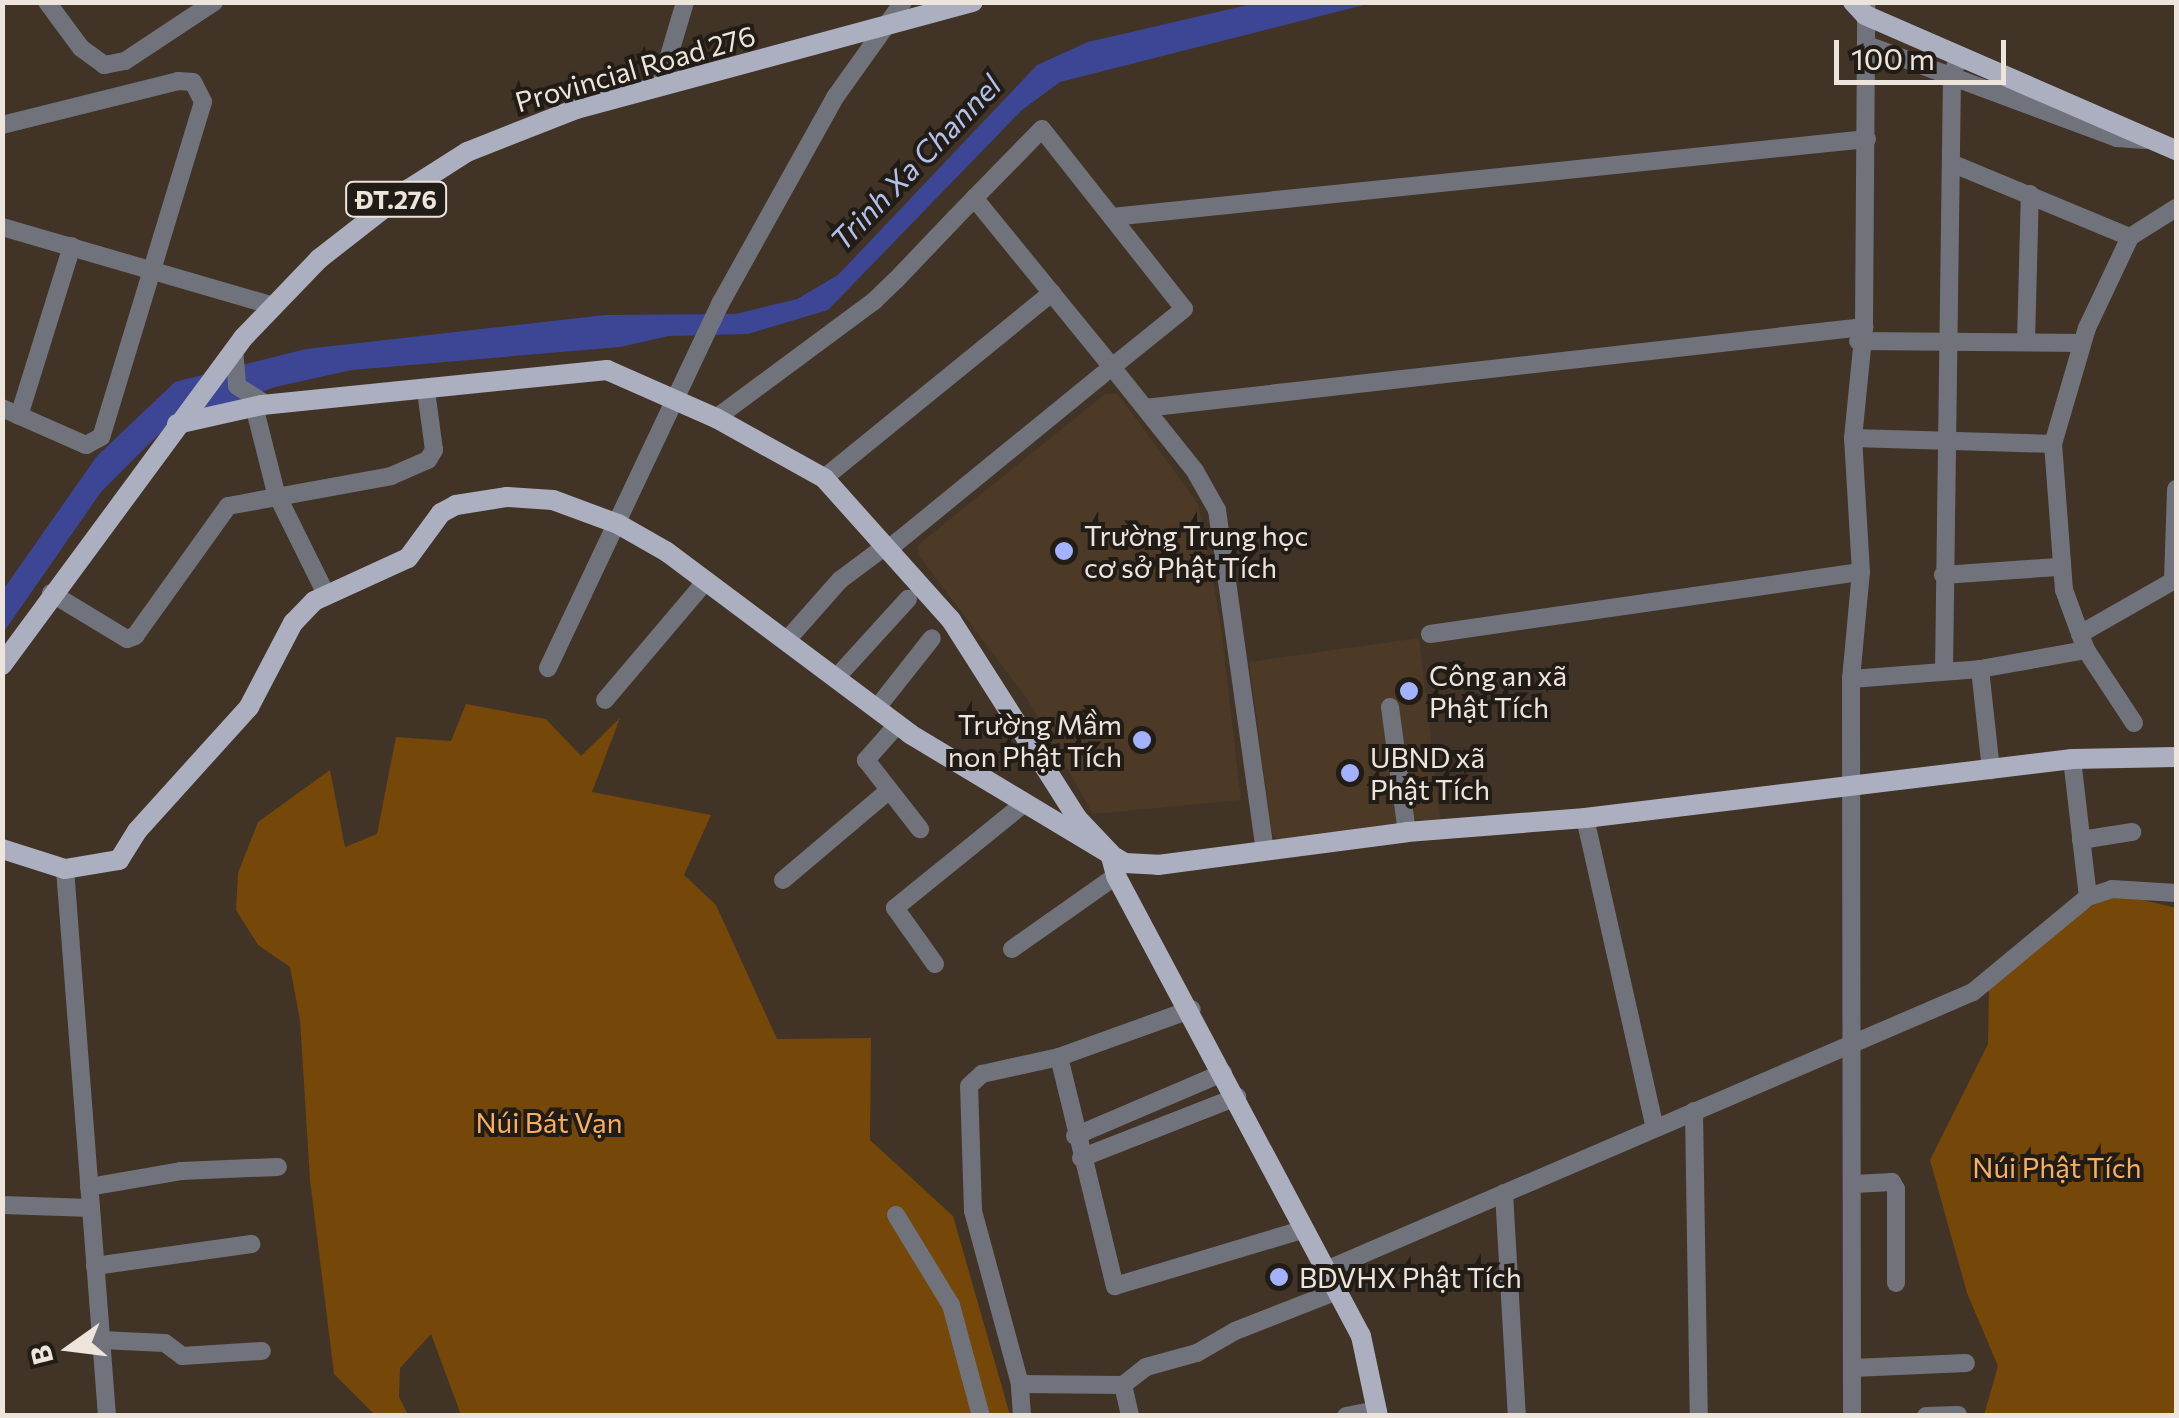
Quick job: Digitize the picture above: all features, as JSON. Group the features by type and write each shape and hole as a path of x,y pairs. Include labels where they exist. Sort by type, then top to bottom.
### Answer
{"main road":[{"name":"Provincial Road 276","path":"2,665 234,349 272,305 370,217 467,152 538,122 973,2"},
{"path":"1862,7 1958,57 2172,150"},
{"path":"177,424 260,405 426,392 593,370 674,398 824,478 889,546 951,620 1078,819 1114,867 1361,1336 1377,1412"},
{"path":"2,848 65,869 119,860 137,830 250,705 293,623 326,594 408,558 441,514 467,502 552,500 618,524 787,640 897,725 1114,867 1158,865 1407,832 1585,818 1852,788 2072,759 2176,757"}],"street":[{"path":"48,2 81,48 104,64 125,61 214,2"},
{"path":"660,86 685,2"},
{"path":"548,668 720,304 836,96 903,2"},
{"path":"1852,1416 1852,679 1861,572 1853,438 1861,334 1867,140 1867,45 1862,7"},
{"path":"1867,45 2116,138 2172,150"},
{"path":"1944,670 1952,78 1958,57"},
{"path":"2,125 192,82 200,89 201,113 101,437 86,445 11,412 72,246"},
{"path":"716,418 874,301 1042,129 1184,310 889,546 840,580 787,640"},
{"path":"1112,217 1867,140"},
{"path":"1951,163 2130,237"},
{"path":"2026,342 2030,194"},
{"path":"974,198 1206,486 1222,526 1265,850"},
{"path":"2134,724 2083,642 2058,567 2053,444 2082,343 2130,237 2176,208"},
{"path":"2,227 272,305"},
{"path":"824,478 1052,293"},
{"path":"1144,408 1861,334 1949,345 2082,343"},
{"path":"234,349 237,386 260,405 276,493 326,594"},
{"path":"51,594 127,639 135,636 228,506 276,493 391,476 428,460 434,450 426,392"},
{"path":"1853,438 2053,444"},
{"path":"1852,679 1980,669 2083,642 2173,582 2176,490"},
{"path":"1943,574 2058,567"},
{"path":"1430,634 1861,572"},
{"path":"604,700 705,582"},
{"path":"836,678 908,599"},
{"path":"876,709 932,638"},
{"path":"1980,669 1990,770"},
{"path":"1390,707 1407,832"},
{"path":"897,725 866,760 887,792 920,829"},
{"path":"2072,759 2088,897"},
{"path":"783,880 887,792"},
{"path":"935,964 895,908 1021,806"},
{"path":"1585,818 1655,1128"},
{"path":"2082,840 2132,832"},
{"path":"1012,949 1114,867"},
{"path":"65,869 107,1416"},
{"path":"1326,1270 1974,992 2088,897 2112,889 2176,893"},
{"path":"1022,1416 1020,1384 973,1211 969,1086 982,1074 1059,1058 1192,1009"},
{"path":"1059,1058 1114,1286 1305,1228"},
{"path":"1075,1136 1223,1074"},
{"path":"1081,1158 1237,1097"},
{"path":"1694,1110 1699,1416"},
{"path":"90,1187 181,1171 278,1167"},
{"path":"1854,1184 1892,1182 1896,1189 1896,1282"},
{"path":"1504,1193 1517,1416"},
{"path":"2,1206 91,1208"},
{"path":"896,1215 952,1305 981,1416"},
{"path":"95,1266 250,1244"},
{"path":"1020,1384 1123,1385 1146,1367 1197,1353 1235,1330 1337,1291"},
{"path":"101,1340 165,1343 182,1356 262,1351"},
{"path":"1853,1368 1966,1362"},
{"path":"1123,1385 1130,1416"},
{"path":"1346,1416 1377,1412"},
{"path":"1926,1416 1958,1415"}],"shaded area":[{"name":"Trinh Xa Channel","path":"1256,3 1372,3 1060,82 1022,110 828,310 748,334 669,336 620,347 352,370 275,387 165,428 101,492 3,633 3,590 97,456 175,382 306,349 605,315 736,314 797,299 838,275 1037,65 1088,42"},
{"name":"Trường Trung học cơ sở Phật Tích","path":"1105,394 1118,394 1198,504 1220,619 1241,800 1093,814 1028,700 920,557 917,546"},
{"name":"UBND xã Phật Tích","path":"1419,638 1441,824 1412,819 1389,830 1281,842 1272,833 1249,662"}],"green space":[{"name":"Núi Bát Vạn","path":"466,704 546,719 581,756 620,718 592,792 711,815 684,875 716,905 777,1039 871,1038 870,1140 953,1216 1010,1415 461,1415 431,1334 400,1368 399,1397 408,1415 375,1415 334,1374 310,1180 300,1020 290,967 258,945 236,910 238,873 258,822 330,770 345,847 377,834 396,737 451,741"},
{"name":"Núi Phật Tích","path":"2114,893 2176,908 2176,1415 1984,1415 1998,1366 1967,1293 1930,1160 1988,1044 1989,986 2050,931"}],"place":[{"name":"Trường Trung học cơ sở Phật Tích","path":"1064,551"},
{"name":"Công an xã Phật Tích","path":"1409,691"},
{"name":"Trường Mầm non Phật Tích","path":"1142,740"},
{"name":"UBND xã Phật Tích","path":"1350,773"},
{"name":"BDVHX Phật Tích","path":"1279,1277"}]}
